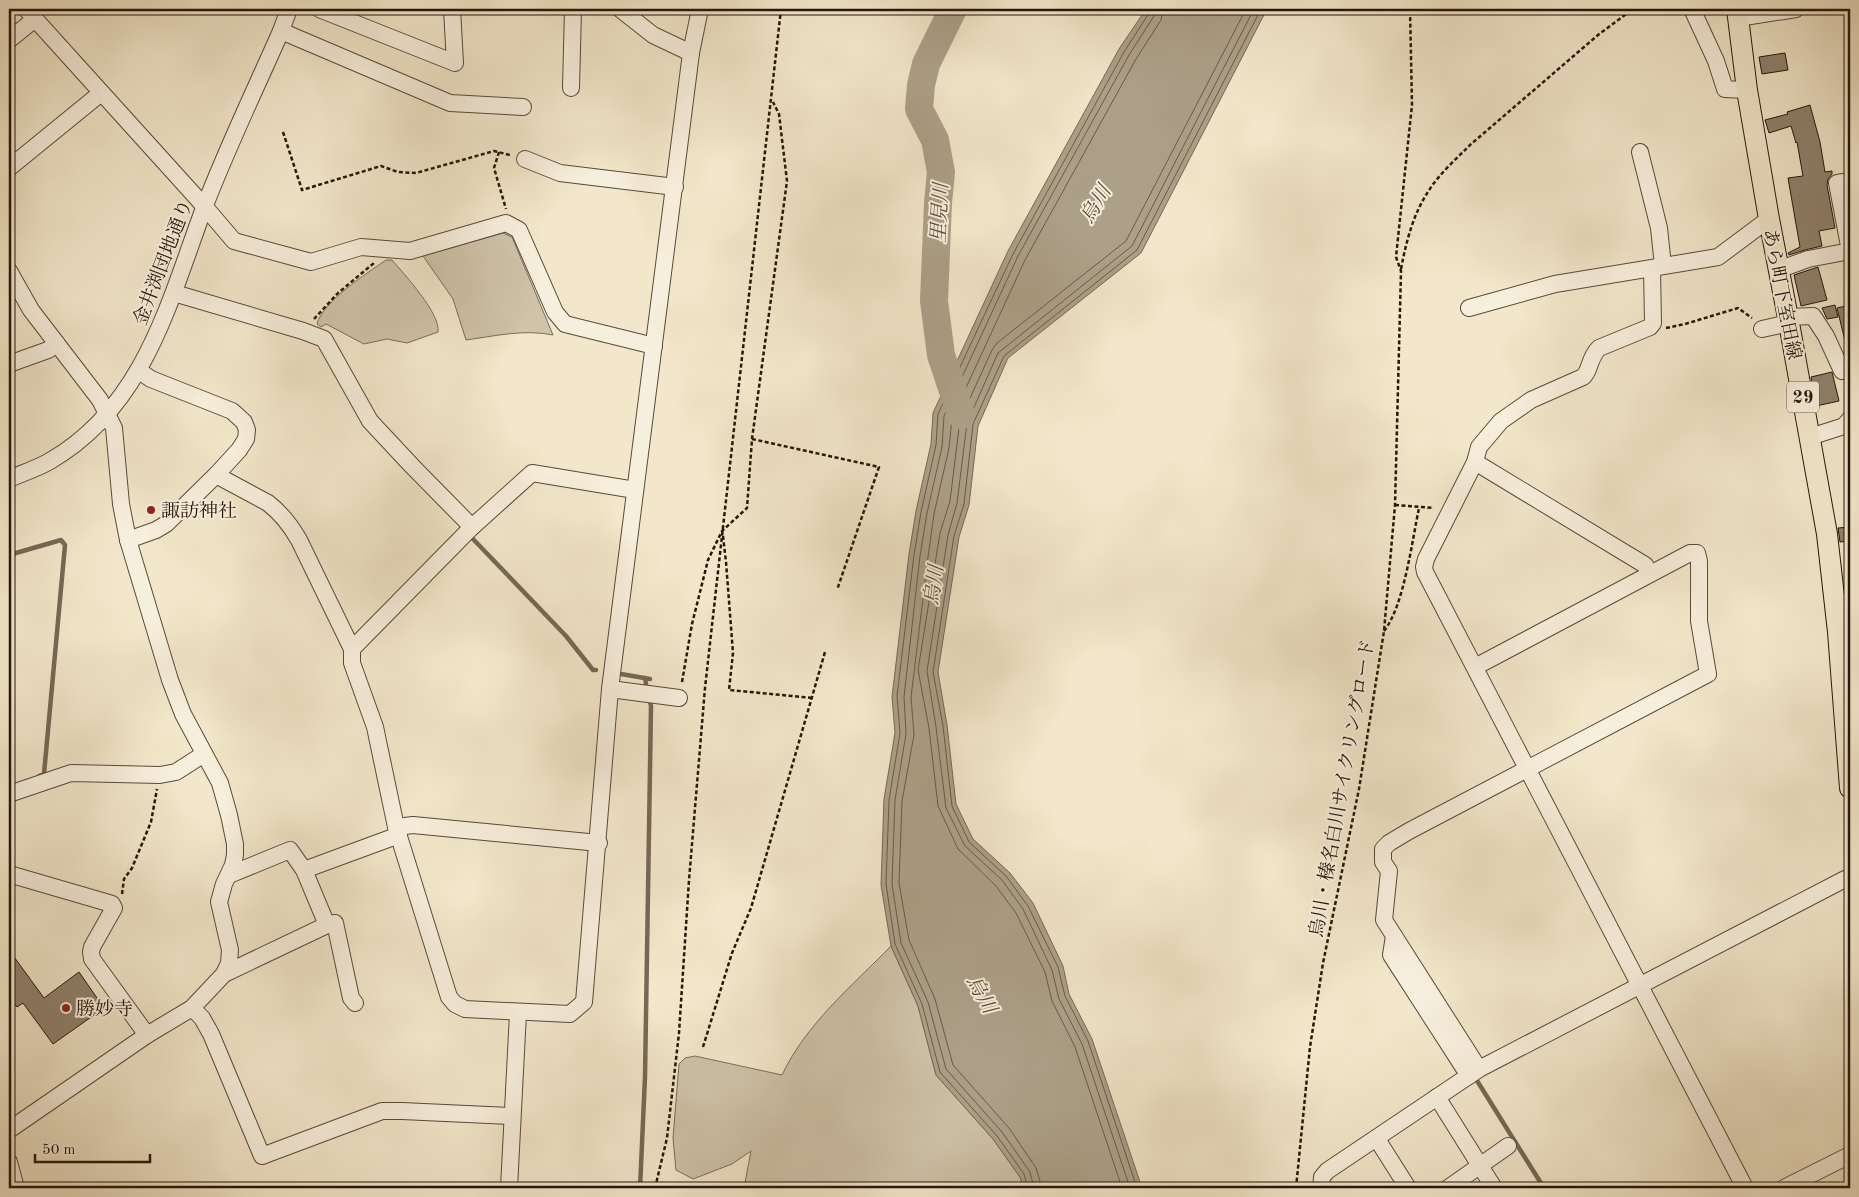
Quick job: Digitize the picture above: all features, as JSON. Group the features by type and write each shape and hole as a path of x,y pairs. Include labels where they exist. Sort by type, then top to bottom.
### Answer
{"main road":[{"name":"あら町下室田線","path":"1737,13 1747,90 1768,219 1789,320 1844,631 1850,788"}],"street":[{"name":"金井渕団地通り","path":"9,479 50,461 86,435 122,397 139,372 174,292 205,207 289,9"},
{"path":"319,9 455,63 452,9"},
{"path":"571,88 573,9"},
{"path":"620,9 653,35 691,53"},
{"path":"216,475 268,503 276,509 291,528 299,540 352,649 352,663 375,727 398,831 449,998 455,1004 465,1009 570,1014 584,1002 599,843 610,689 691,53 700,9"},
{"path":"1692,9 1716,61 1725,89 1747,90"},
{"path":"1737,13 1796,9"},
{"path":"9,40 30,14 234,241 311,262 361,247 390,251 410,251 506,223 519,230 554,312 565,324 654,346"},
{"path":"281,31 450,103 523,106"},
{"path":"9,168 101,92"},
{"path":"1640,152 1659,228 1653,323 1650,327 1599,348 1593,354 1587,373 1583,377 1531,400 1501,421 1478,447 1475,462 1426,559 1424,567 1745,1188"},
{"path":"525,159 560,173 675,187"},
{"path":"1778,270 1808,259 1850,251 1837,183 1850,181"},
{"path":"1469,308 1556,284 1718,257 1768,219"},
{"path":"9,271 31,310 100,400 114,428 121,504 128,540 170,680 183,714 220,783 235,844 233,864 224,884 219,902 230,950 229,963 224,974 192,1008 147,1035 9,1130"},
{"path":"174,292 304,331 324,339 370,420 472,527"},
{"path":"1762,329 1789,320 1813,316 1826,336 1842,371"},
{"path":"9,364 48,350 57,344"},
{"path":"128,540 156,530 166,524 239,450 246,439 247,430 244,422 232,411 151,379 139,372"},
{"path":"1810,437 1844,426 1850,419"},
{"path":"1475,462 1645,564 1650,573"},
{"path":"352,649 472,527 532,472 635,490"},
{"path":"1474,1073 1424,995 1384,920 1389,870 1383,862 1383,849 1389,843 1409,831 1708,674 1698,621 1699,560 1697,553 1690,553 1650,573 1475,667"},
{"path":"610,689 679,698"},
{"path":"9,794 71,773 160,775 176,772 204,754"},
{"path":"304,870 412,825 599,843"},
{"path":"229,875 290,850 304,870 327,925"},
{"path":"9,874 112,904 114,908 92,947 92,959 147,1035"},
{"path":"1321,1188 1322,1177 1327,1170 1377,1139 1474,1073 1640,985 1850,878"},
{"path":"224,974 327,925 336,923 351,998 355,1003"},
{"path":"1424,995 1443,1011 1474,1073"},
{"path":"192,1008 202,1018 211,1034 262,1156 382,1112 402,1111 512,1116"},
{"path":"509,1188 518,1013"},
{"path":"1437,1097 1494,1188"},
{"path":"1377,1139 1408,1188"},
{"path":"1448,1188 1508,1146"},
{"path":"1784,1188 1850,1155"},
{"path":"9,1162 16,1188"}],"path":[{"path":"655,1188 667,1138 679,1033 704,698 781,9"},
{"name":"烏川・榛名白川サイクリングロード","path":"1401,271 1396,257 1412,105 1410,9"},
{"name":"烏川・榛名白川サイクリングロード","path":"1296,1188 1310,1047 1323,963 1359,789 1384,630 1395,506 1401,271 1407,238 1416,214 1427,193 1453,162 1470,145 1633,9"},
{"path":"679,698 699,594 708,560 722,531 747,508 752,439 788,181 779,114 772,100"},
{"path":"283,132 302,190 381,166 398,172 416,173 494,151 525,159"},
{"path":"500,152 498,153 494,168 507,211 506,223"},
{"path":"304,331 338,294 390,251"},
{"path":"1657,330 1686,324 1738,308 1760,325 1762,329"},
{"path":"752,439 879,467 837,590"},
{"path":"1384,630 1390,622 1399,601 1419,508 1395,506"},
{"path":"722,531 733,654 729,690 813,698"},
{"path":"703,1047 732,953 751,908 825,652"},
{"path":"114,908 121,904 124,879 132,868 151,822 160,775"}],"shaded area":[{"path":"503,233 512,237 553,335 520,333 466,340 453,299 423,256"},
{"path":"386,260 392,260 421,294 434,315 438,332 407,343 387,339 364,344 326,324 321,327 317,324 321,315 336,297"},
{"path":"891,946 918,1006 936,1075 993,1139 1020,1177 1024,1188 744,1188 751,1151 732,1164 693,1179 676,1170 673,1138 679,1064 685,1058 695,1056 782,1075 792,1056 817,1022"}],"water":[{"name":"烏川","path":"1146,9 1267,9 1141,253 1008,358 978,426 969,505 959,537 938,672 947,725 956,804 973,839 1010,873 1033,903 1063,966 1069,994 1092,1039 1142,1188 1024,1188 1020,1177 993,1139 936,1075 918,1006 891,946 881,885 884,799 895,733 892,697 909,554 916,511 931,444 933,413 1008,251 1119,49"}],"building":[{"path":"1785,53 1788,70 1762,74 1759,57"},
{"path":"1810,105 1820,142 1825,172 1832,171 1827,185 1835,228 1819,231 1822,246 1789,255 1788,253 1800,247 1788,178 1803,176 1797,142 1791,126 1769,133 1765,120 1788,114 1787,112"},
{"path":"1818,267 1827,300 1801,306 1794,275"},
{"path":"1835,305 1838,317 1827,319 1822,308"},
{"path":"1850,305 1850,344 1846,345 1837,308"},
{"path":"1832,372 1839,401 1816,406 1811,377"},
{"path":"1850,527 1850,541 1840,542 1838,528"},
{"name":"勝妙寺","path":"9,950 44,998 79,972 104,1008 53,1044 23,1003 17,1007 9,995"}],"waterway":[{"name":"里見川","path":"953,9 926,64 921,85 919,109 935,140 941,172 934,301 941,355 961,415"},
{"path":"473,539 566,636 593,670 596,670"},
{"path":"9,555 61,540 65,545 44,774 39,776"},
{"path":"621,674 650,679"},
{"path":"645,678 647,690"},
{"path":"640,1188 645,1077 651,706 649,698"},
{"path":"1476,1079 1544,1188"}],"place":[{"name":"諏訪神社","path":"151,510"},
{"name":"勝妙寺","path":"66,1008"}]}
